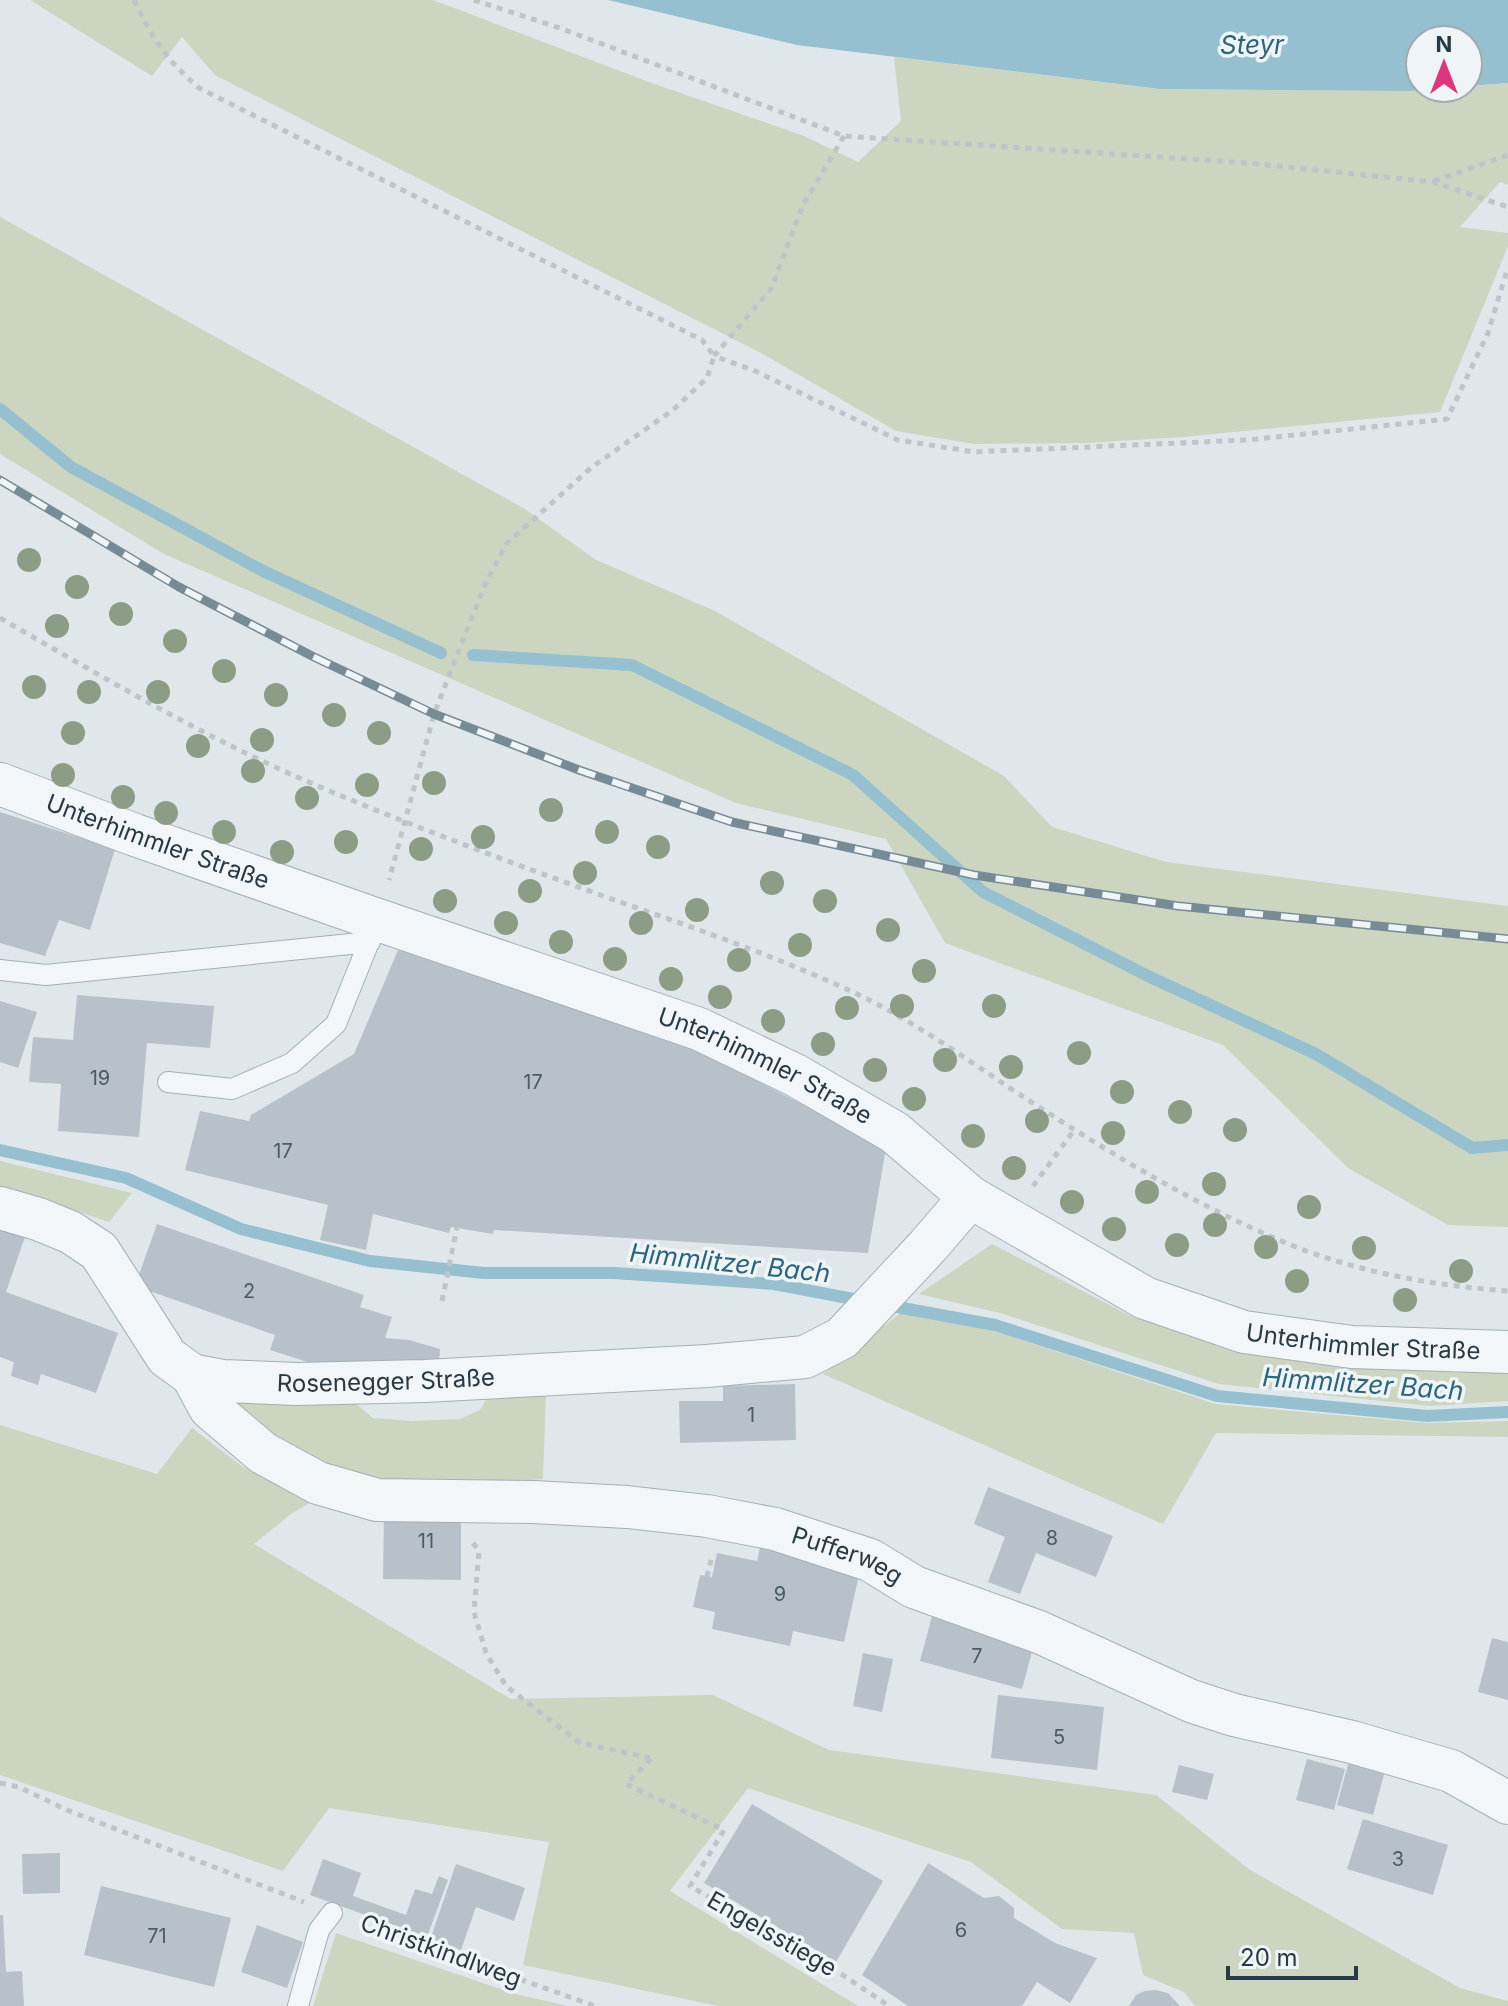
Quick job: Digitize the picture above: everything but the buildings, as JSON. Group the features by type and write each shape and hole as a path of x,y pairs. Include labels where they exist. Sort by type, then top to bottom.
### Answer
{"street":[{"name":"Unterhimmler Straße","path":"0,784 374,931 699,1029 795,1075 894,1132 987,1207 1145,1298 1244,1332 1352,1347 1508,1352"},
{"name":"Rosenegger Straße","path":"192,1375 223,1381 297,1384 425,1381 758,1363 805,1357 842,1338 928,1246 987,1207"},
{"path":"0,1208 70,1232 99,1251 167,1357 192,1375"},
{"name":"Pufferweg","path":"192,1375 210,1408 263,1453 318,1483 377,1500 627,1507 707,1516 775,1529 870,1560 914,1587 1039,1632 1191,1701 1451,1771 1508,1803"}],"lane":[{"path":"0,970 46,975 374,931 336,1024 292,1063 232,1089 168,1082"},
{"path":"298,2006 319,1930 332,1913"}],"path":[{"path":"134,0 151,35 170,62 199,88 689,333 702,340 714,356 753,370 898,440 974,452 1247,440 1447,419 1488,333 1508,267"},
{"path":"474,0 560,28 844,136 1247,163 1433,182 1508,207"},
{"path":"374,931 434,714 474,611 506,544 592,467 673,410 707,378 714,356 771,289 803,205 844,136"},
{"path":"1433,182 1508,155"},
{"path":"0,618 106,680 227,744 322,788 405,822 770,955 860,996 932,1035 1126,1161 1230,1217 1298,1248 1372,1270 1457,1288 1508,1291"},
{"path":"987,1207 1046,1171 1075,1129"},
{"path":"442,1301 457,1227"},
{"name":"Engelsstiege","path":"471,1503 470,1538 479,1551 474,1612 486,1653 506,1686 580,1743 651,1759 626,1784 724,1830 690,1886 846,1977 889,2006"},
{"name":"Christkindlweg","path":"0,1783 19,1787 67,1810 332,1913 595,2006"}],"green space":[{"path":"30,0 433,0 649,82 804,136 858,162 901,121 894,57 1160,89 1404,91 1404,104 1484,104 1484,85 1508,83 1508,185 1500,182 1460,227 1508,233 1508,246 1440,412 1183,437 1086,443 974,444 896,431 761,353 215,75 182,37 152,76"},
{"path":"0,217 525,509 596,560 715,611 1004,776 1052,827 1166,862 1508,906 1508,1227 1448,1225 1348,1168 1223,1045 945,943 886,839 736,803 164,554 0,454"},
{"path":"0,1161 132,1193 109,1222 0,1186"},
{"path":"992,1244 1129,1315 1237,1353 1354,1363 1508,1367 1508,1401 1430,1406 1219,1384 1000,1313 919,1294"},
{"path":"903,1311 994,1331 1216,1404 1426,1423 1508,1421 1508,1437 1216,1433 1163,1524 823,1374"},
{"path":"546,1391 543,1479 504,1482 359,1484 295,1457 222,1398 351,1400 373,1418 412,1421 460,1419 480,1410 490,1393"},
{"path":"0,1425 157,1474 192,1428 243,1467 321,1496 291,1514 254,1544 511,1699 713,1695 829,1750 1156,1795 1250,1870 1460,1988 1508,2001 1508,2006 1195,2006 1184,1992 1143,1975 1134,1933 1062,1929 971,1862 748,1788 670,1891 858,2006 718,2006 523,1965 549,1842 329,1808 283,1871 0,1775"},
{"path":"336,1933 515,1994 568,2006 313,2006"}],"water":[{"name":"Steyr","path":"608,0 1508,0 1508,83 1484,85 1484,24 1404,24 1404,91 1160,89 797,45"}],"waterway":[{"path":"0,409 71,467 263,571 441,653"},
{"path":"473,655 632,665 853,775 983,892 1150,977 1316,1054 1472,1148 1508,1145"},
{"name":"Himmlitzer Bach","path":"0,1150 126,1178 241,1229 370,1261 484,1273 614,1273 774,1284 864,1301"},
{"name":"Himmlitzer Bach","path":"886,1305 995,1325 1217,1396 1427,1416 1508,1412"}],"railway":[{"path":"0,480 179,587 314,657 434,714 579,770 732,822 974,875 1178,906 1508,939"}]}
